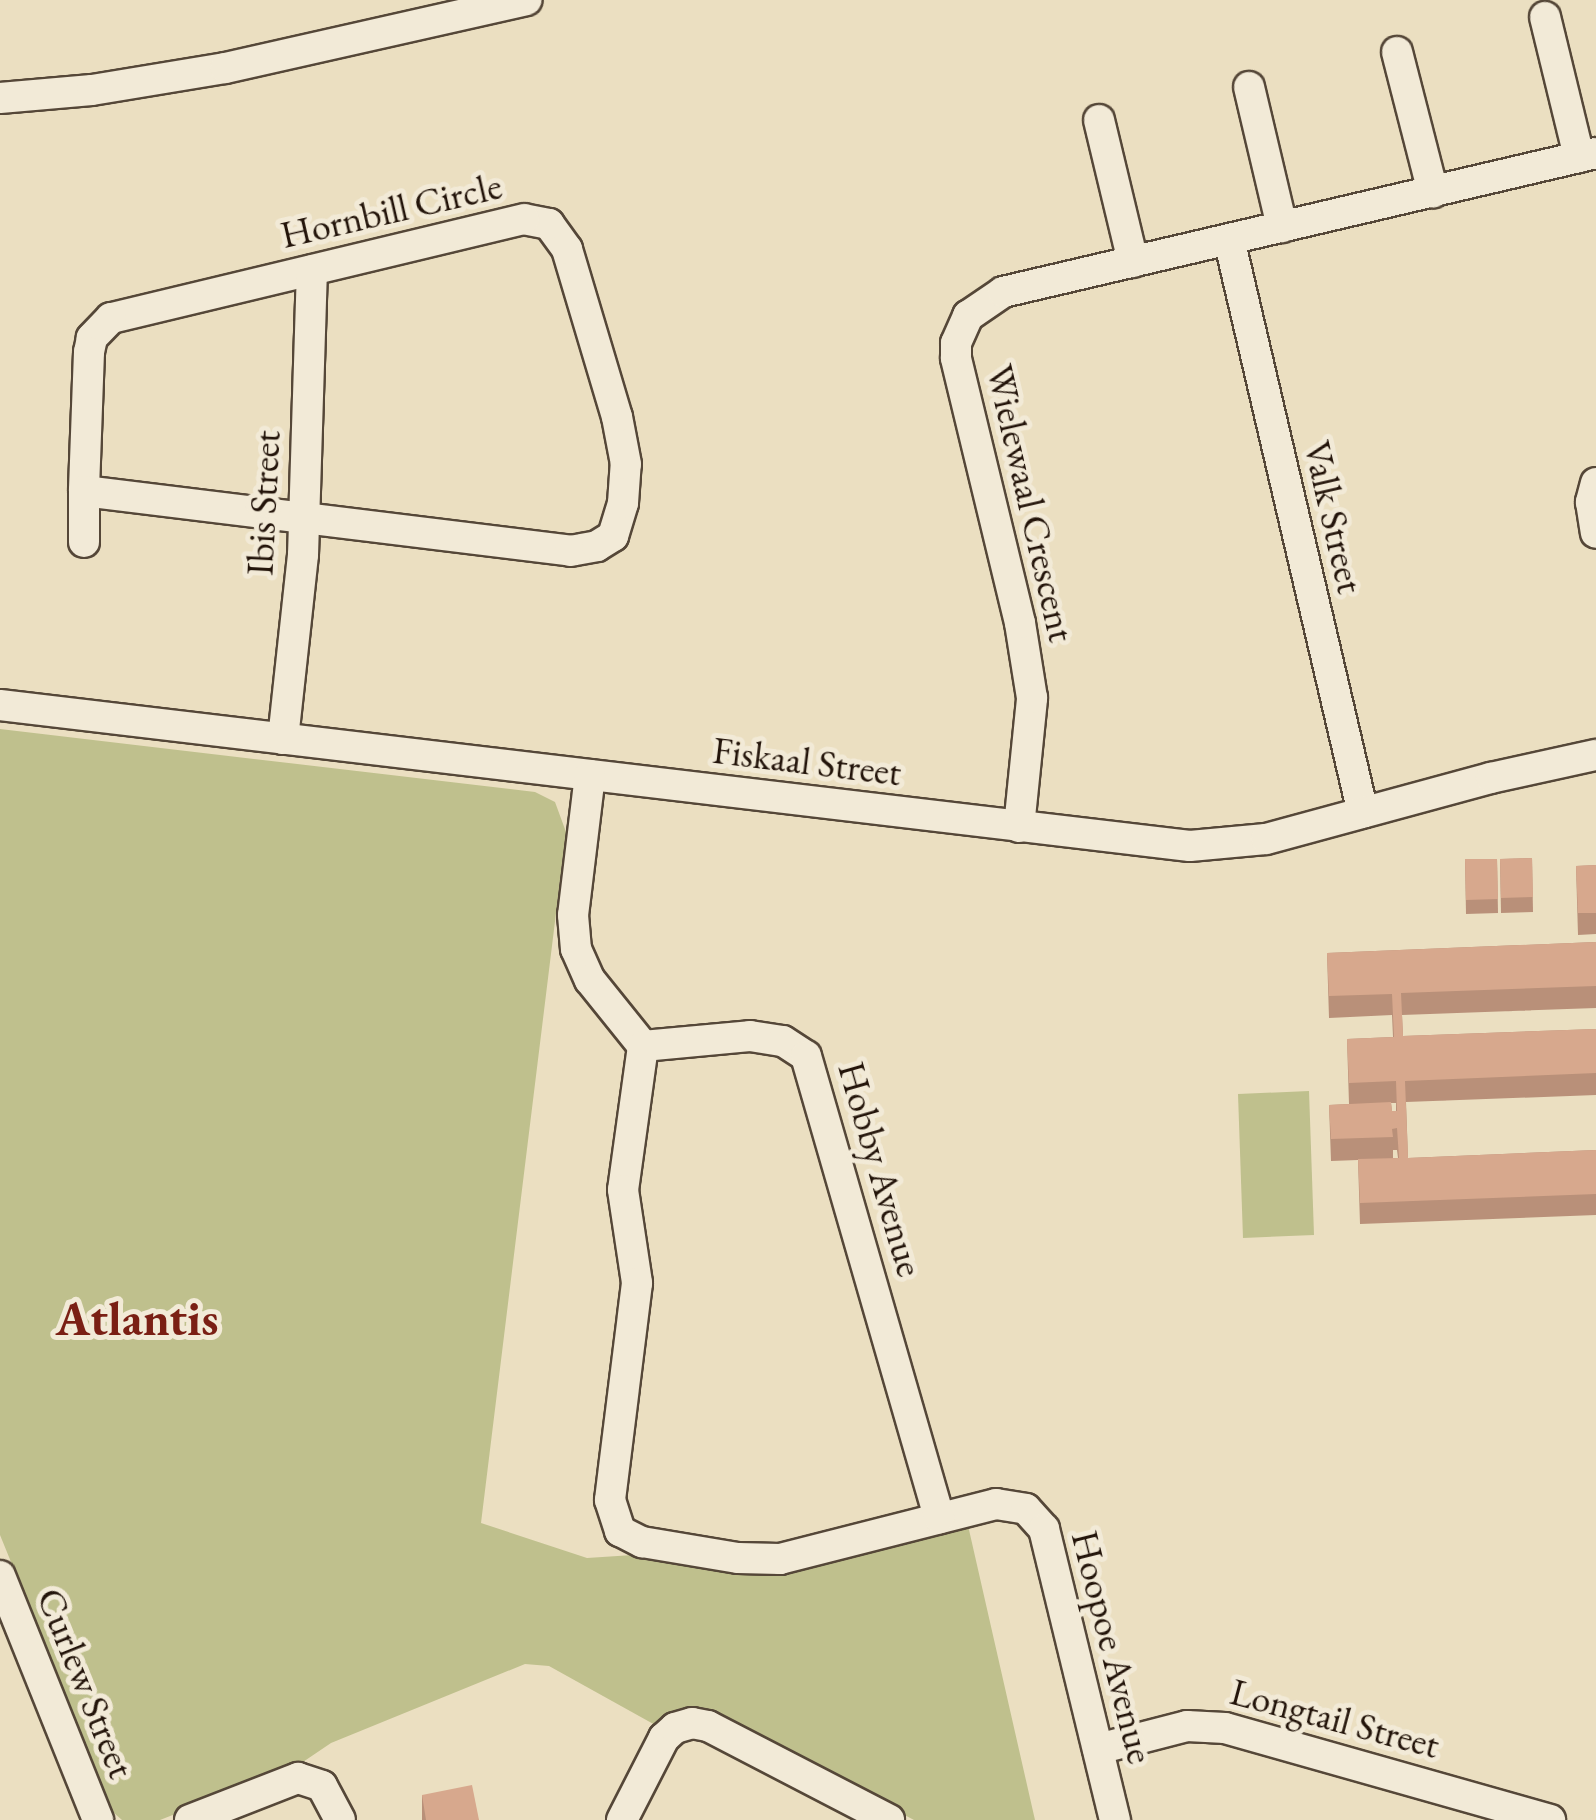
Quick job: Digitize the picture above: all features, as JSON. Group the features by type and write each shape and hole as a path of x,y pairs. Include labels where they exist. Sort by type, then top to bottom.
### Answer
{"street":[{"path":"0,98 194,74 526,0"},
{"name":"Wielewaal Crescent","path":"1019,827 1032,713 1030,675 959,373 956,343 968,316 990,298 1587,156 1545,17"},
{"path":"1397,52 1433,192"},
{"path":"1249,87 1282,228"},
{"path":"1099,120 1133,262"},
{"name":"Hornbill Circle","path":"84,491 556,550 586,550 607,541 618,524 626,464 617,417 567,249 549,224 524,219 130,310 101,326 89,352 84,491 84,542"},
{"name":"Valk Street","path":"1229,240 1363,813"},
{"name":"Ibis Street","path":"284,738 304,517 312,270"},
{"path":"1596,483 1591,502 1596,533"},
{"name":"Fiskaal Street","path":"0,705 1019,827 1215,846 1266,839 1596,755"},
{"path":"590,776 573,916 576,949 590,980 643,1046"},
{"name":"Hobby Avenue","path":"643,1046 750,1036 782,1041 806,1056 939,1518"},
{"name":"Hoopoe Avenue","path":"643,1046 622,1190 637,1284 610,1500 620,1531 642,1542 759,1560 808,1554 996,1504 1026,1509 1040,1521 1116,1820"},
{"name":"Curlew Street","path":"0,1576 98,1820"},
{"path":"622,1820 664,1738 675,1728 692,1723 708,1726 858,1813 889,1820"},
{"name":"Longtail Street","path":"1098,1749 1187,1726 1211,1726 1480,1810 1550,1820"},
{"path":"190,1820 298,1778 322,1786 340,1820"}],"green space":[{"path":"0,729 535,792 555,802 566,832 481,1523 587,1558 633,1555 751,1569 967,1521 1035,1820 914,1820 705,1710 678,1710 657,1726 549,1666 525,1664 331,1743 297,1766 160,1820 122,1820 113,1812 0,1535"},
{"path":"1309,1091 1314,1235 1243,1238 1238,1094"}],"building":[{"path":"1532,858 1533,897 1501,898 1500,859"},
{"path":"1465,859 1497,859 1498,899 1466,900"},
{"path":"1596,865 1596,913 1578,913 1576,866"},
{"path":"1596,942 1596,986 1401,993 1403,1036 1596,1029 1596,1073 1405,1081 1408,1158 1596,1150 1596,1194 1360,1203 1358,1159 1399,1158 1397,1128 1392,1129 1393,1137 1331,1139 1329,1105 1391,1102 1392,1111 1397,1111 1396,1081 1349,1083 1347,1039 1394,1037 1392,994 1329,996 1327,953"},
{"path":"472,1785 479,1820 426,1820 422,1795"}],"district":[{"name":"Atlantis","path":"137,1319"}]}
